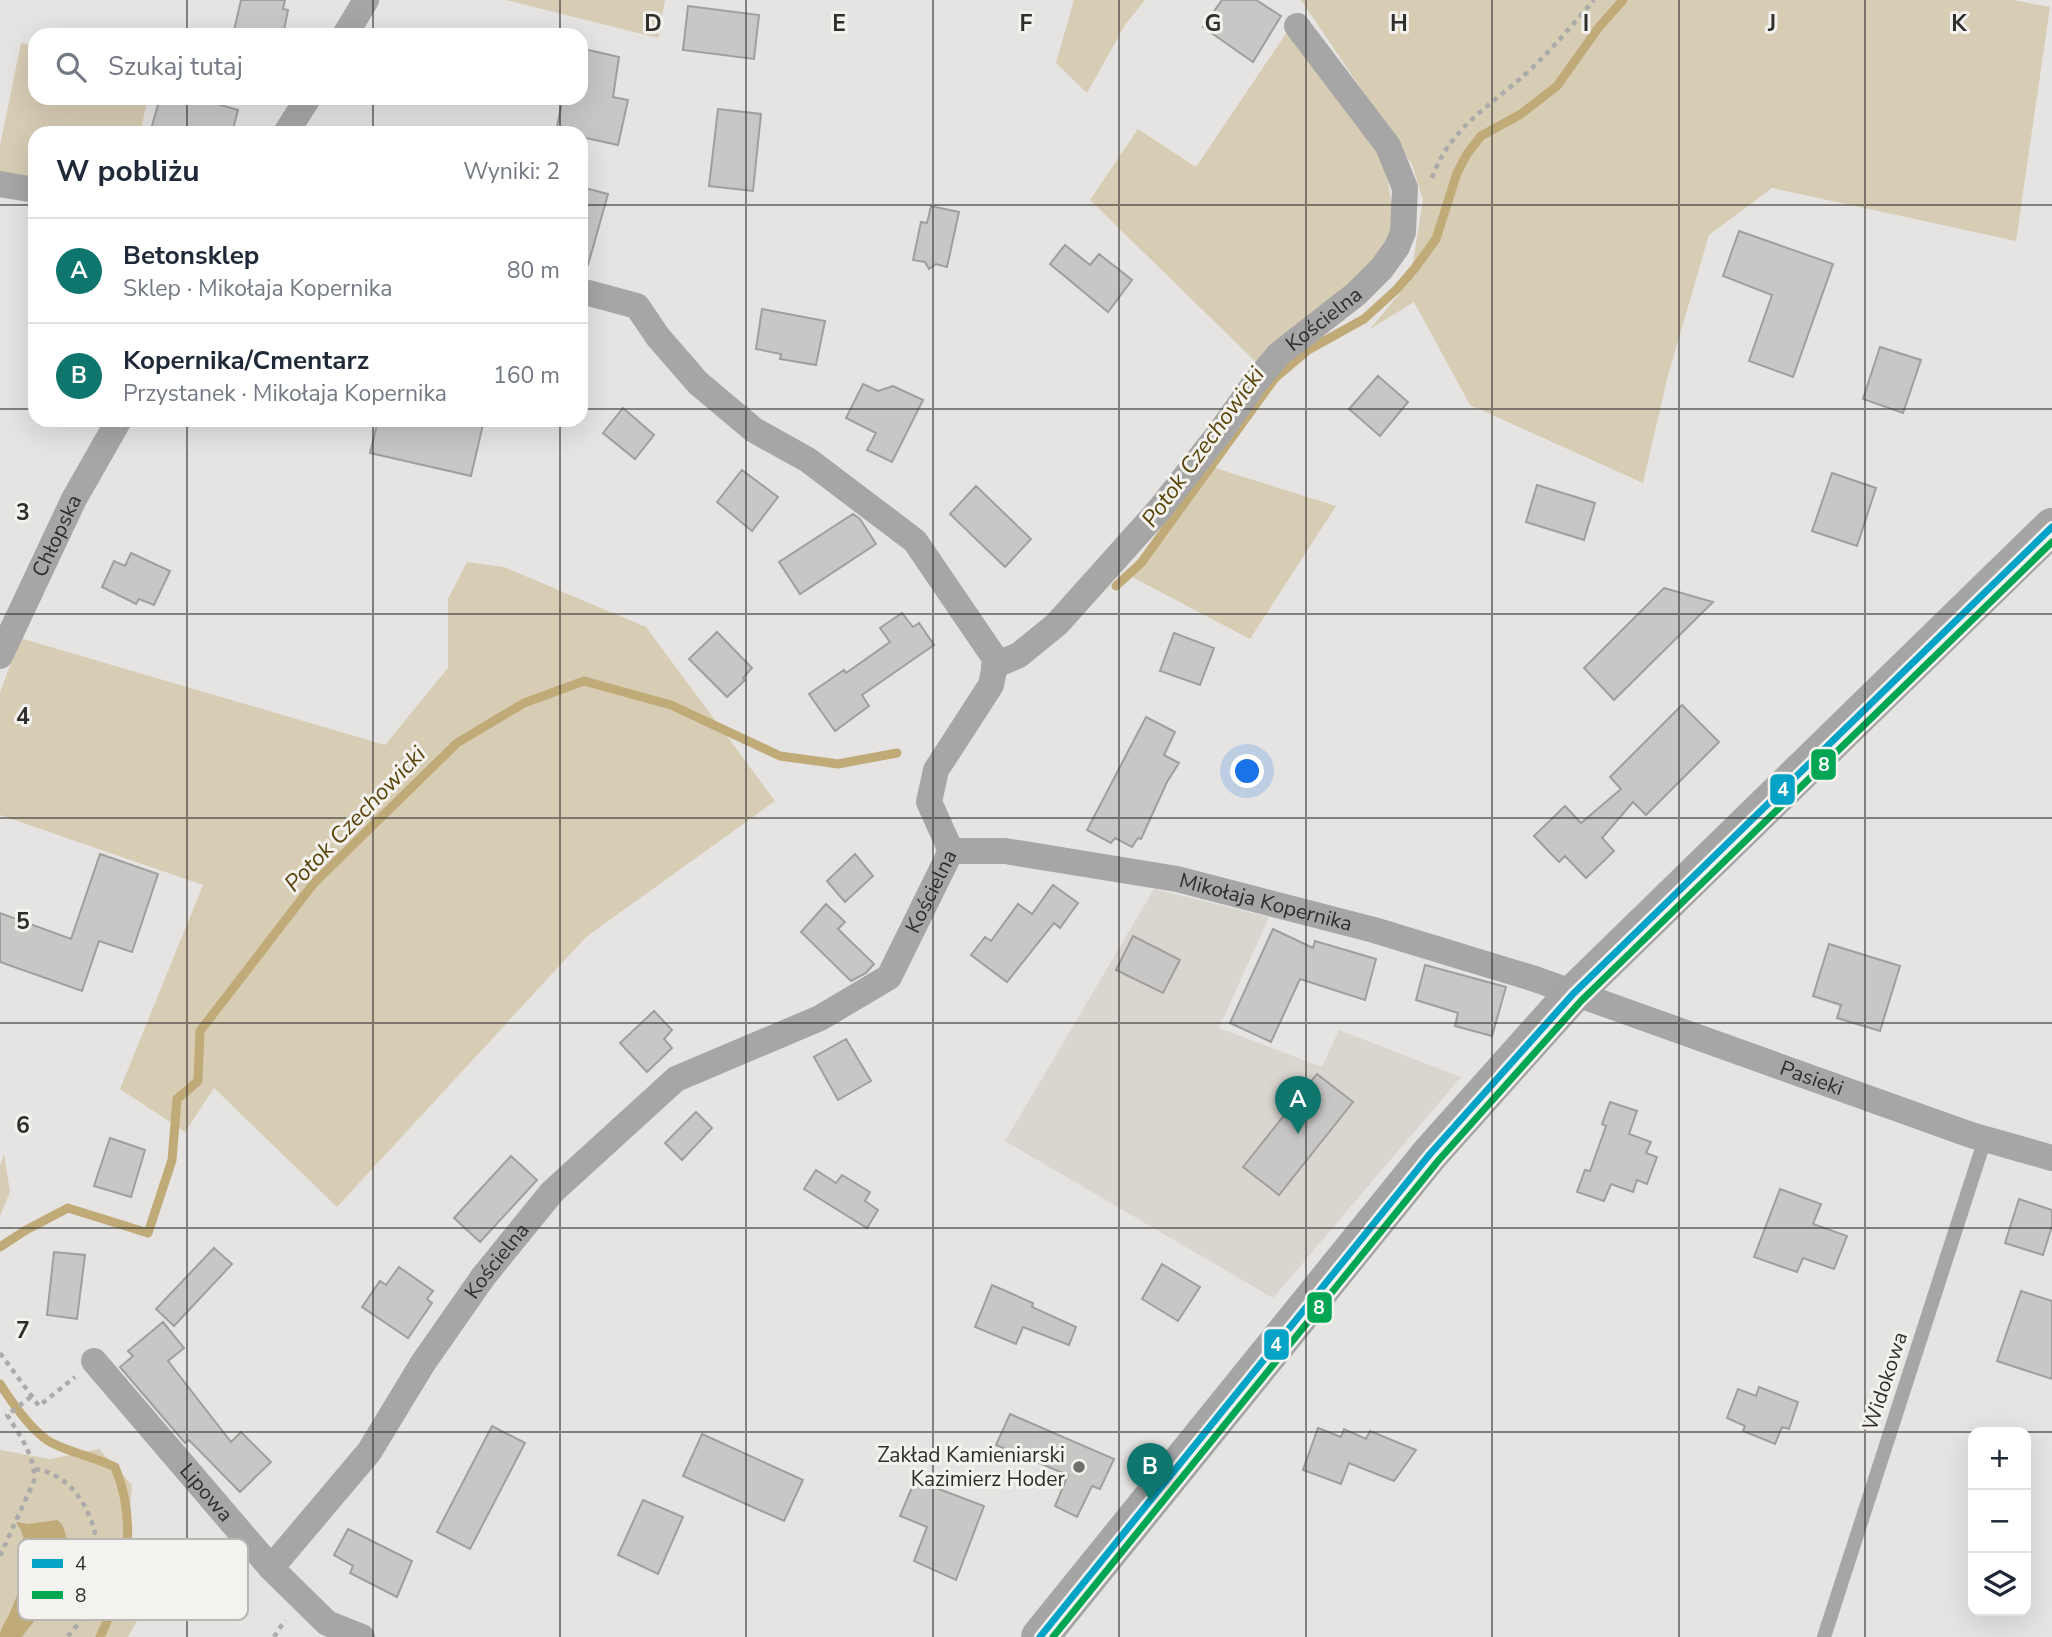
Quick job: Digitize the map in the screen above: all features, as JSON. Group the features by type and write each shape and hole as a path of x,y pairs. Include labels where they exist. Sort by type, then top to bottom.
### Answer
{"street":[{"path":"349,28 366,0"},
{"name":"Kościelna","path":"271,1568 369,1452 423,1363 483,1277 552,1192 676,1079 820,1018 889,977 951,851 929,802 936,771 991,685 994,666 1019,655 1057,624 1159,510 1279,354 1356,294 1397,247 1403,232 1405,187 1388,146 1297,26"},
{"path":"290,126 304,105"},
{"path":"0,184 28,189"},
{"path":"588,293 637,306 657,337 698,383 754,430 808,460 915,541 996,660 994,666"},
{"name":"Chłopska","path":"0,656 74,499 115,427"},
{"path":"1041,1637 1430,1154 1573,994 2052,527"},
{"name":"Mikołaja Kopernika","path":"951,851 1005,851 1177,879 1374,930 1535,979 1573,994"},
{"name":"Pasieki","path":"1573,994 1985,1139 2052,1158"},
{"name":"Lipowa","path":"94,1361 246,1539"},
{"name":"Lipowa","path":"248,1541 271,1568 327,1622 362,1637"}],"lane":[{"name":"Widokowa","path":"1824,1637 1985,1139"}],"path":[{"path":"1430,184 1440,157 1458,132 1531,68 1594,0"},
{"path":"0,1353 39,1406 94,1361"},
{"path":"0,1556 34,1482 35,1469 22,1439 7,1415 32,1396"},
{"path":"35,1469 54,1474 79,1496 96,1539"},
{"path":"67,1637 81,1620"}],"shaded area":[{"path":"506,0 665,0 658,38"},
{"path":"1074,0 1145,0 1125,25 1087,93 1056,63"},
{"path":"1301,0 2012,0 2050,7 2016,241 1772,188 1709,235 1668,375 1643,483 1470,405 1414,302 1370,329 1410,281 1423,200 1412,164"},
{"path":"1287,32 1384,161 1396,228 1385,255 1256,362 1090,200 1138,129 1196,167"},
{"path":"21,43 28,44 28,105 146,105 142,126 28,126 28,184 0,178 0,146"},
{"path":"1212,467 1336,506 1250,639 1132,577"},
{"path":"467,562 504,567 646,627 775,801 586,937 337,1207 214,1088 185,1132 120,1089 203,885 0,815 0,693 20,638 385,745 448,668 448,599"},
{"path":"1154,889 1269,917 1219,1028 1322,1067 1339,1030 1461,1077 1273,1298 1005,1141"},
{"path":"4,1154 10,1192 0,1216 0,1166"},
{"path":"99,1449 132,1485 127,1539 18,1539 18,1620 137,1620 128,1637 0,1637 0,1450 50,1459"},
{"path":"57,1520 63,1526 66,1539 24,1539 16,1522 28,1524"},
{"path":"18,1594 18,1620 35,1620 22,1637 0,1637"}],"building":[{"path":"241,0 285,0 283,9 288,10 284,28 235,28"},
{"path":"1222,0 1256,0 1281,16 1253,62 1203,27"},
{"path":"688,6 759,15 754,59 683,50"},
{"path":"588,50 619,57 613,97 628,100 618,145 588,139 588,126 557,126 562,105 588,105"},
{"path":"158,105 221,105 238,110 234,126 152,126"},
{"path":"718,109 761,114 753,191 709,186"},
{"path":"588,189 608,194 588,265"},
{"path":"931,206 959,212 947,267 936,264 929,269 925,262 913,260 921,222 927,223"},
{"path":"1739,231 1833,264 1793,377 1749,361 1772,295 1723,276"},
{"path":"1065,245 1090,265 1099,254 1132,280 1108,312 1050,264"},
{"path":"762,309 825,321 816,365 780,359 781,354 756,349"},
{"path":"1880,347 1921,360 1903,413 1863,399"},
{"path":"1378,376 1408,402 1380,436 1349,409"},
{"path":"863,384 878,391 893,386 923,400 892,462 867,450 876,433 846,418"},
{"path":"623,408 654,435 635,459 603,433"},
{"path":"376,427 482,427 471,476 370,453"},
{"path":"742,470 778,497 752,531 717,502"},
{"path":"1832,473 1876,488 1857,546 1812,531"},
{"path":"1537,485 1595,503 1584,540 1526,522"},
{"path":"976,486 1031,539 1005,567 950,514"},
{"path":"853,514 860,519 876,544 800,594 779,562"},
{"path":"131,553 170,571 154,605 139,599 136,604 102,587 114,561 125,566"},
{"path":"1664,588 1713,602 1614,700 1584,668"},
{"path":"902,613 913,627 919,623 934,645 862,695 869,706 835,731 809,694 844,670 846,673 890,642 880,628"},
{"path":"717,632 752,668 743,678 745,680 727,697 689,659"},
{"path":"1174,633 1214,648 1200,685 1160,671"},
{"path":"1682,705 1719,742 1646,815 1633,802 1602,838 1614,851 1586,878 1565,856 1559,862 1534,836 1565,806 1581,823 1621,789 1610,777"},
{"path":"1146,717 1175,732 1164,755 1179,763 1167,782 1141,839 1138,838 1132,847 1115,838 1111,843 1087,830"},
{"path":"100,854 158,874 132,952 99,941 82,991 0,962 0,913 71,939"},
{"path":"855,854 873,876 845,902 827,881"},
{"path":"1053,885 1078,903 1060,928 1054,923 1007,982 971,955 985,937 991,941 1018,904 1032,914"},
{"path":"826,904 845,922 838,929 874,964 866,973 851,981 801,932"},
{"path":"1273,929 1313,948 1315,941 1376,959 1365,1000 1300,979 1271,1042 1230,1023"},
{"path":"1133,936 1180,960 1163,993 1116,970"},
{"path":"1829,944 1900,966 1880,1031 1837,1018 1841,1005 1813,996"},
{"path":"1425,965 1506,987 1492,1036 1455,1026 1458,1013 1416,1000"},
{"path":"654,1011 672,1030 664,1039 672,1048 647,1072 620,1043"},
{"path":"846,1039 871,1081 838,1100 814,1057"},
{"path":"1317,1074 1353,1102 1279,1195 1243,1167"},
{"path":"1610,1102 1637,1111 1629,1134 1651,1142 1646,1153 1657,1157 1647,1184 1637,1180 1633,1192 1611,1184 1604,1201 1577,1192 1585,1170 1590,1171 1606,1126 1602,1124"},
{"path":"696,1112 712,1128 682,1160 665,1143"},
{"path":"110,1138 145,1150 131,1197 94,1186"},
{"path":"511,1156 537,1180 480,1242 454,1218"},
{"path":"816,1170 836,1183 842,1175 870,1192 865,1201 878,1210 867,1228 804,1189"},
{"path":"1780,1189 1821,1204 1813,1224 1847,1236 1834,1269 1803,1258 1797,1272 1754,1257"},
{"path":"2019,1199 2052,1210 2052,1226 2043,1255 2005,1243"},
{"path":"214,1248 232,1264 174,1326 156,1309"},
{"path":"54,1252 85,1255 77,1319 47,1315"},
{"path":"1162,1264 1200,1287 1178,1321 1142,1299"},
{"path":"399,1267 433,1291 427,1299 432,1303 408,1338 362,1307 380,1281 386,1285"},
{"path":"992,1285 1033,1303 1032,1307 1076,1327 1069,1345 1023,1327 1016,1344 975,1327"},
{"path":"2021,1291 2052,1301 2052,1379 1997,1361"},
{"path":"163,1322 184,1348 168,1361 231,1442 241,1432 271,1462 240,1492 189,1440 185,1443 120,1367 133,1356 128,1351"},
{"path":"1759,1387 1798,1402 1789,1429 1782,1427 1775,1444 1743,1431 1745,1426 1727,1418 1738,1389 1756,1396"},
{"name":"Zakład Kamieniarski Kazimierz Hoder","path":"1010,1414 1114,1459 1100,1489 1092,1486 1077,1517 1055,1506 1068,1475 996,1445"},
{"path":"492,1426 525,1443 470,1549 437,1532"},
{"path":"1318,1428 1341,1437 1344,1429 1366,1439 1370,1431 1416,1450 1394,1481 1349,1463 1341,1484 1303,1470"},
{"path":"702,1434 803,1480 784,1521 683,1476"},
{"path":"915,1480 984,1506 956,1580 914,1561 927,1527 900,1516"},
{"path":"643,1500 683,1517 658,1574 618,1555"},
{"path":"348,1529 412,1561 397,1597 350,1573 353,1566 334,1555"}],"waterway":[{"name":"Potok Czechowicki","path":"1116,586 1141,563 1275,378 1308,350 1364,319 1397,289 1415,268 1436,239 1457,173 1481,136 1521,114 1557,86 1599,27 1623,0"},
{"name":"Potok Czechowicki","path":"0,1247 68,1208 148,1233 172,1160 177,1099 198,1081 200,1031 314,883 457,743 524,703 584,681 671,705 780,756 838,764 897,753"},
{"path":"0,1384 23,1416 45,1439 115,1467 126,1510 127,1539"},
{"path":"100,1637 107,1620"}],"transit line":[{"name":"4","path":"1040,1637 1430,1154 1573,994 2052,527"},
{"name":"8","path":"1053,1637 1438,1161 1581,1001 2052,542"}],"place":[{"name":"Betonsklep","path":"1298,1134"},
{"name":"Zakład Kamieniarski Kazimierz Hoder","path":"1079,1467"},
{"name":"Kopernika/Cmentarz","path":"1150,1501"}]}
